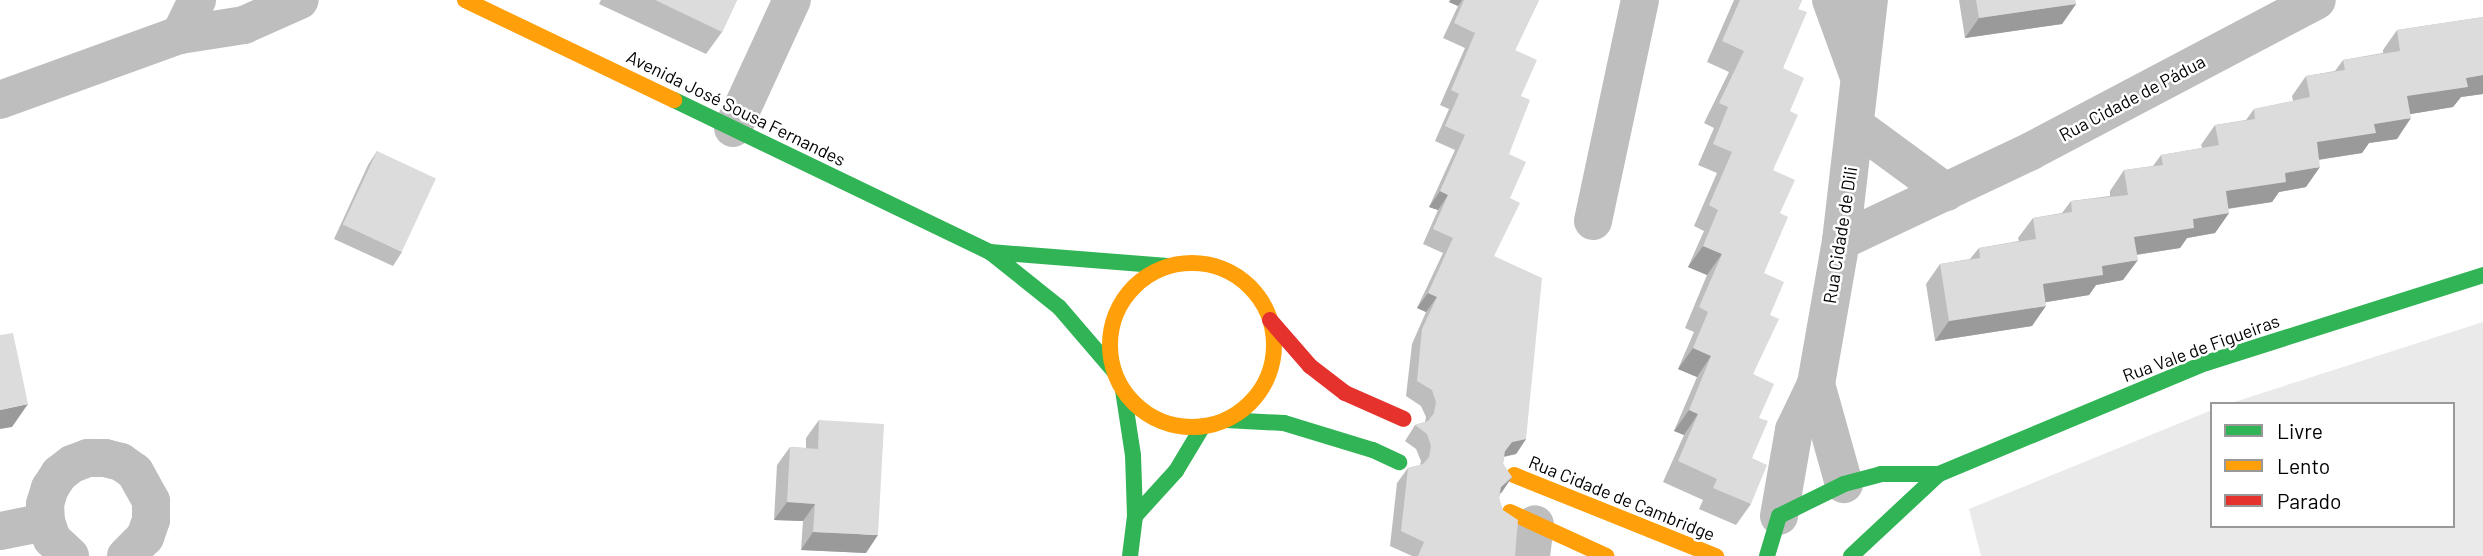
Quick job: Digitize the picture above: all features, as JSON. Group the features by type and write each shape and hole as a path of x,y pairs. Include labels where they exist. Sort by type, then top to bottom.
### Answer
{"street":[{"path":"180,35 197,0"},
{"path":"0,100 180,35 244,25 300,0"},
{"name":"Avenida José Sousa Fernandes","path":"465,0 990,252 1059,307 1114,371"},
{"path":"733,128 792,0"},
{"path":"1593,221 1640,0"},
{"name":"Rua Cidade de Dili","path":"1831,0 1862,85"},
{"name":"Rua Cidade de Dili","path":"1779,516 1794,430 1816,384 1841,241 1862,85 1869,0"},
{"name":"Rua Cidade de Pádua","path":"1841,241 2031,151 2317,0"},
{"path":"1856,126 1945,192"},
{"name":"Avenida José Sousa Fernandes","path":"990,252 1167,266"},
{"path":"1130,556 1135,516 1133,455 1123,390 1114,371 1110,345 1114,319 1126,296 1144,278 1167,266 1192,262 1218,266 1241,278 1259,297 1270,320 1310,366 1345,393 1404,419"},
{"name":"Rua Vale de Figueiras","path":"1851,556 1938,474 2206,363 2483,275"},
{"path":"1123,390 1139,407 1158,419 1180,426 1203,426 1226,419 1242,410 1267,378 1273,359 1270,320"},
{"name":"Rua Cidade de Dili","path":"1816,384 1844,484"},
{"path":"1226,419 1284,423 1373,450 1399,462"},
{"path":"1135,516 1177,471 1203,426"},
{"path":"70,556 52,539 46,522 45,504 59,474 72,464 88,458 121,462 135,472 151,501 151,520 145,537 127,556"},
{"name":"Rua Vale de Figueiras","path":"1779,516 1844,484 1881,474 1938,474"},
{"name":"Rua Cidade de Cambridge","path":"1514,475 1716,556"},
{"path":"1774,555 1779,516"},
{"path":"0,531 46,522"},
{"path":"1525,531 1606,556"}],"shaded area":[{"path":"2483,322 2483,556 1981,556 1969,509 2210,411 2210,528 2455,528 2455,402 2234,402"}],"building":[{"path":"655,0 737,0 722,32"},
{"path":"1464,0 1539,0 1515,50 1537,60 1521,96 1530,100 1509,154 1526,162 1510,198 1520,203 1494,256 1542,278 1526,439 1512,442 1505,451 1503,464 1512,477 1501,487 1499,498 1503,510 1518,520 1515,556 1418,556 1424,542 1401,531 1408,468 1423,464 1429,457 1431,446 1427,434 1415,425 1428,421 1434,413 1436,402 1432,390 1417,381 1422,329 1437,297 1428,293 1453,238 1433,229 1448,195 1440,191 1465,135 1445,126 1459,94 1451,90 1475,33 1454,23"},
{"path":"1740,0 1802,0 1798,9 1807,12 1783,68 1804,78 1790,111 1798,115 1773,170 1795,180 1780,213 1788,217 1764,273 1784,282 1770,315 1779,319 1753,374 1774,384 1759,418 1768,421 1752,458 1767,465 1751,504 1713,488 1717,479 1678,461 1698,414 1689,410 1711,356 1693,348 1708,312 1699,307 1722,254 1703,246 1718,210 1709,205 1732,152 1713,144 1728,107 1719,103 1744,51 1722,41"},
{"path":"1976,0 2075,0 2076,4 1979,18"},
{"path":"2483,17 2483,75 2466,78 2468,87 2407,96 2411,118 2374,124 2376,133 2317,142 2320,167 2285,173 2286,182 2226,191 2229,213 2193,219 2194,228 2134,237 2138,260 2102,266 2103,275 2043,284 2046,306 1949,321 1940,264 1980,258 1979,248 2036,239 2033,218 2072,212 2071,201 2128,195 2124,170 2163,165 2161,155 2219,145 2215,125 2255,119 2254,109 2310,97 2306,76 2345,70 2343,60 2400,51 2397,30"},
{"path":"377,151 436,178 402,252 343,224"},
{"path":"13,333 28,404 0,410 0,335"},
{"path":"819,420 884,424 878,535 813,532 815,504 787,502 790,447 818,449"}],"traffic: fast":[{"path":"674,100 990,252 1059,307 1114,371"},
{"path":"990,252 1167,266"},
{"path":"1851,556 1939,474 2206,363 2483,275"},
{"path":"1123,390 1133,455 1135,516 1130,556"},
{"path":"1226,420 1284,423 1373,450 1399,462"},
{"path":"1135,516 1176,471 1203,426"},
{"path":"1767,556 1779,516 1844,484 1881,474 1939,474"}],"traffic: slow":[{"path":"465,0 674,100"},
{"path":"1192,263 1223,270 1250,287 1267,314 1274,345 1267,376 1250,403 1223,420 1192,427 1161,420 1134,403 1117,376 1110,345 1117,314 1134,287 1161,270 1192,263"},
{"path":"1514,475 1716,556"},
{"path":"1510,512 1606,556"}],"traffic: jam":[{"path":"1270,320 1310,366 1345,393 1404,419"}]}
